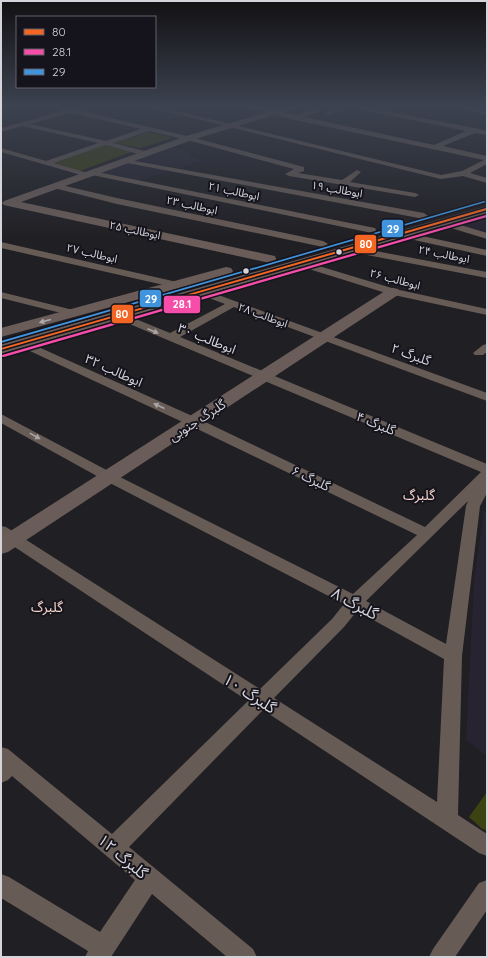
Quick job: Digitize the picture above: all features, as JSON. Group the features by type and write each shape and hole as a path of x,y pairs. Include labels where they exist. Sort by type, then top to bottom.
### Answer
{"street":[{"name":"ابوطالب ۲۱","path":"7,152 90,174 372,230"},
{"path":"47,163 80,152"},
{"path":"137,152 145,154"},
{"path":"5,202 57,186 151,152"},
{"path":"239,152 301,169 289,174 415,195 393,210"},
{"path":"337,152 441,177 463,174 487,162"},
{"path":"457,152 487,158"},
{"name":"ابوطالب ۱۹","path":"127,161 424,216"},
{"path":"444,168 487,181"},
{"path":"344,183 357,172"},
{"name":"ابوطالب ۲۳","path":"57,186 117,201 324,244"},
{"path":"1,333 487,198"},
{"name":"ابوطالب ۲۵","path":"5,202 270,259"},
{"path":"464,205 483,210"},
{"path":"1,349 483,210"},
{"path":"441,222 487,236"},
{"path":"398,234 487,253"},
{"name":"ابوطالب ۲۷","path":"1,245 177,285"},
{"name":"ابوطالب ۲۴","path":"349,249 487,275"},
{"name":"ابوطالب ۲۶","path":"299,263 393,292 487,312"},
{"name":"ابوطالب ۲۸","path":"202,292 325,338"},
{"name":"گلبرگ جنوبی","path":"5,539 109,477 325,338 393,292"},
{"path":"1,295 73,314"},
{"path":"170,338 233,304"},
{"name":"ابوطالب ۳۰","path":"117,315 264,377"},
{"name":"گلبرگ ۲","path":"325,338 487,397"},
{"name":"ابوطالب ۳۲","path":"21,343 194,422"},
{"name":"گلبرگ ۴","path":"264,377 487,469"},
{"name":"گلبرگ ۸","path":"1,418 109,477 355,602 453,656"},
{"name":"گلبرگ ۶","path":"194,422 427,534"},
{"path":"113,848 338,623 355,602 427,534 487,474"},
{"path":"447,820 453,656 473,506 487,478"},
{"name":"گلبرگ ۱۰","path":"5,539 261,700 487,846"},
{"name":"گلبرگ ۱۲","path":"4,764 113,848 245,957"},
{"path":"1,885 100,952 149,878"},
{"path":"445,956 487,891"}],"shaded area":[{"path":"157,152 189,152 191,156 201,161 179,168 133,160"},
{"path":"128,163 169,171 137,181 97,173"},
{"path":"487,219 487,234 461,226"},
{"path":"484,511 487,512 487,756 466,740 474,581"}],"green space":[{"path":"87,152 131,152 80,171 55,163"},
{"path":"487,792 487,831 481,828 469,817"}],"transit line":[{"name":"29","path":"1,342 485,202"},
{"name":"80","path":"1,349 487,209"},
{"name":"28.1","path":"3,356 487,216"}],"district":[{"name":"گلبرگ","path":"419,495"},
{"name":"گلبرگ","path":"47,607"}]}
